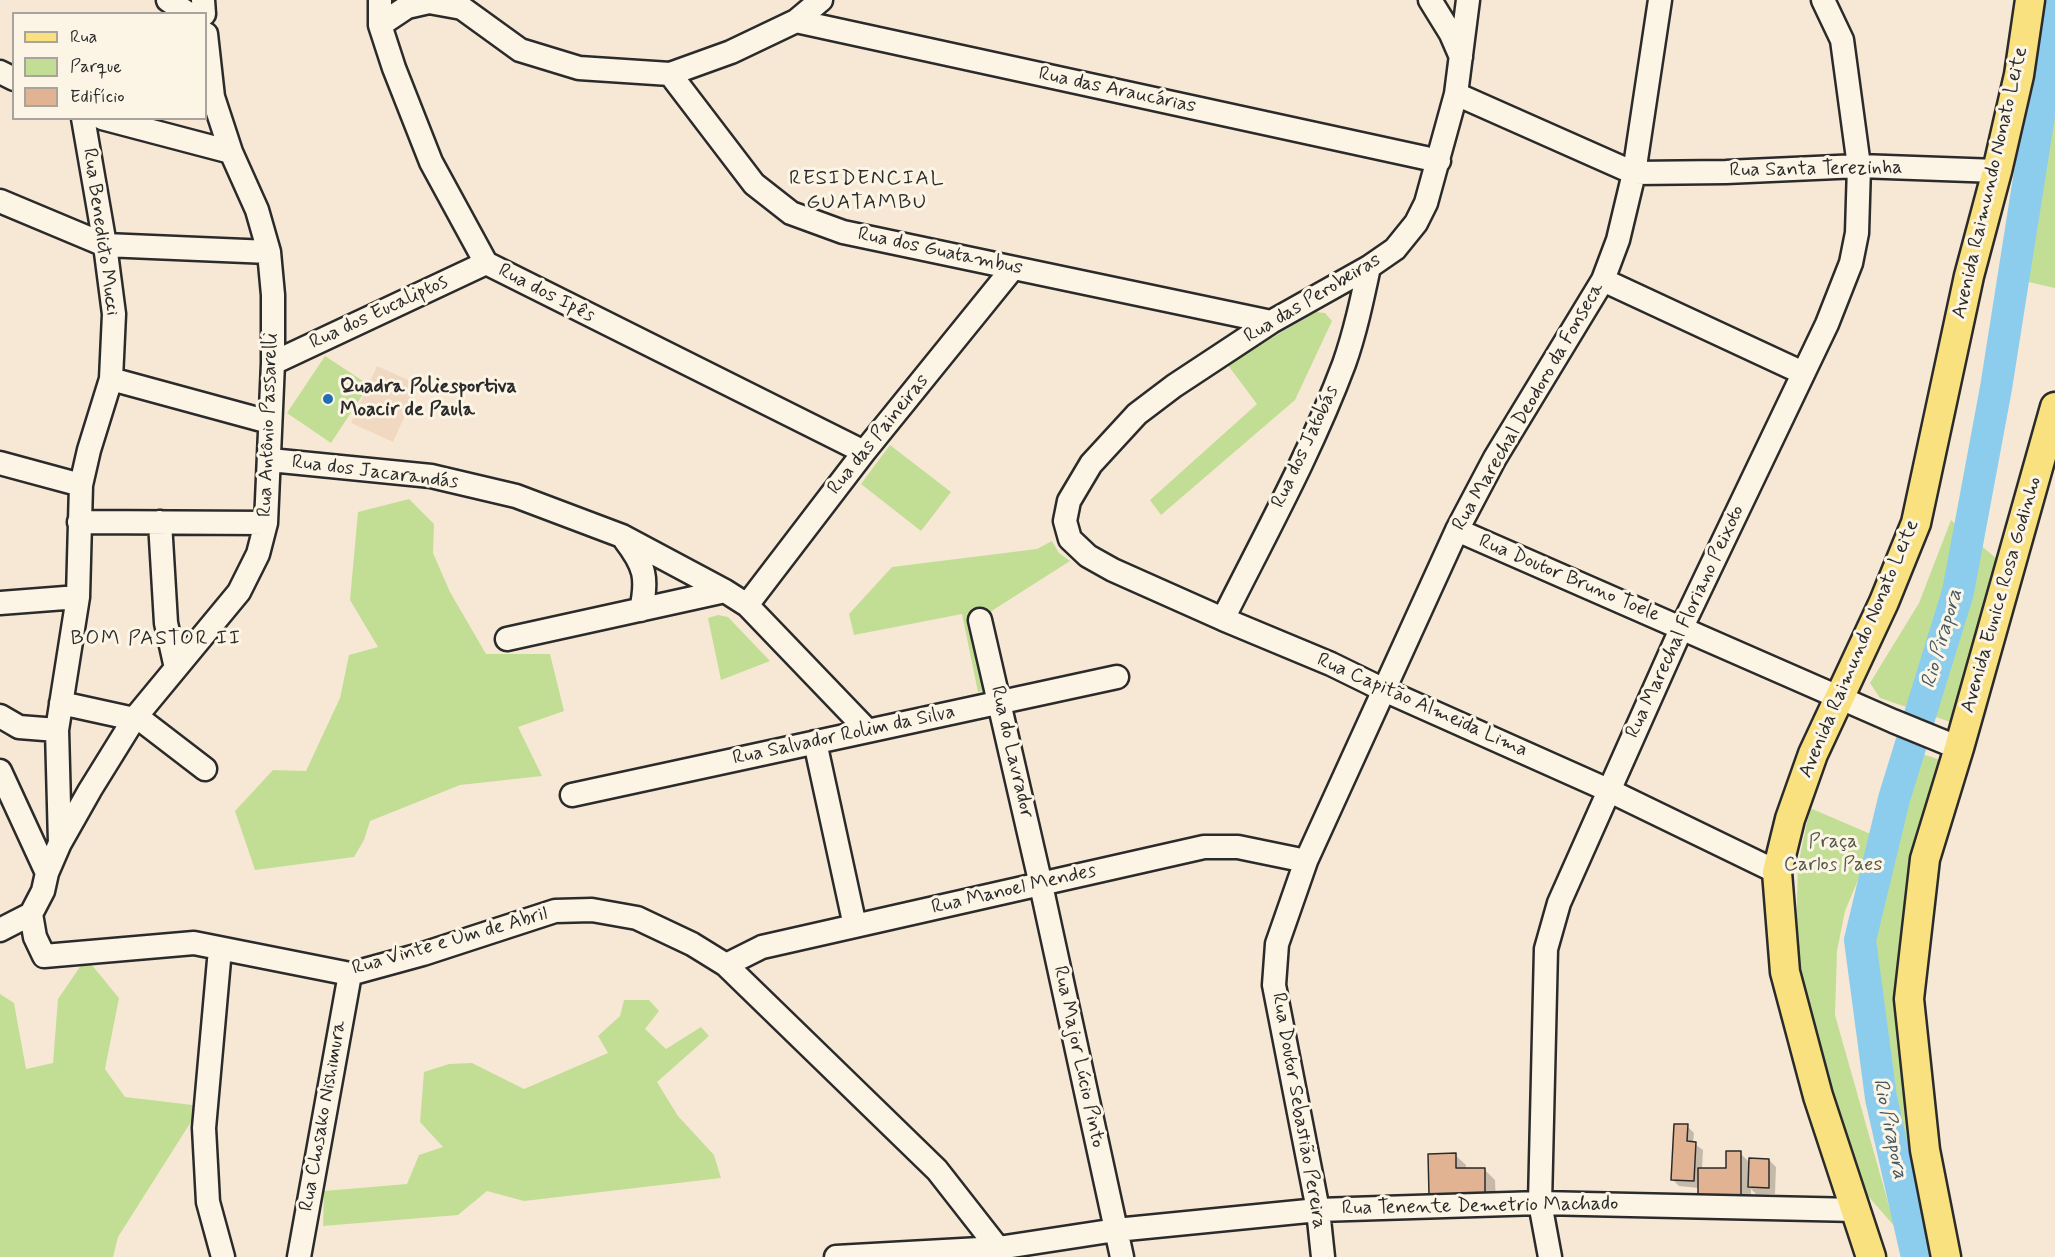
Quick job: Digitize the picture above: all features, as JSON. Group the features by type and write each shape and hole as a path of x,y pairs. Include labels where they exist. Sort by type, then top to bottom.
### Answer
{"main road":[{"name":"Avenida Raimundo Nonato Leite","path":"1871,1257 1818,1096 1785,972 1777,872 1796,802 1813,754 1884,602 1916,523 1969,276 1997,171 2019,75 2030,0"},
{"name":"Avenida Eunice Rosa Godinho","path":"1946,1257 1925,1150 1909,999 1925,859 1952,745 2055,407"}],"street":[{"path":"168,0 186,12"},
{"name":"Rua dos Ipês","path":"380,0 380,25 394,68 431,162 486,263 864,452"},
{"path":"380,25 407,7 429,2 458,4 520,50 579,68 670,74 731,52 796,21 821,0"},
{"path":"1430,0 1451,34 1462,59"},
{"name":"Rua das Perobeiras","path":"1070,538 1065,521 1069,501 1091,464 1137,414 1174,386 1271,322 1369,267 1395,249 1416,223 1426,203 1456,94 1468,0"},
{"name":"Rua Marechal Deodoro da Fonseca","path":"1306,861 1457,530 1495,458 1603,280 1618,240 1634,173 1660,0"},
{"name":"Rua Marechal Floriano Peixoto","path":"1550,1257 1540,1203 1546,949 1559,903 1682,627 1827,324 1851,263 1857,233 1859,166 1842,40 1823,0"},
{"name":"Rua das Araucárias","path":"796,21 1438,161"},
{"name":"Rua Antônio Passarelli","path":"31,914 43,891 47,873 60,843 90,790 135,718 238,592 258,554 266,523 273,363 273,295 269,252 258,210 231,152 213,97 207,43"},
{"name":"Rua dos Guatambus","path":"670,74 754,184 791,213 843,232 1271,322"},
{"path":"1456,94 1634,173"},
{"name":"Rua Benedicto Mucci","path":"60,843 57,730 78,597 81,485 89,450 111,379 114,314 105,245 83,120"},
{"path":"110,120 231,152"},
{"name":"Rua Santa Terezinha","path":"1634,173 1726,172 1859,166 1997,171"},
{"path":"0,201 105,245 269,252"},
{"name":"Rua dos Eucaliptos","path":"273,363 486,263"},
{"name":"Rua dos Jatobás","path":"1223,620 1313,440 1344,363 1359,313 1369,267"},
{"name":"Rua das Paineiras","path":"747,605 864,452 1013,268"},
{"path":"1603,280 1803,373"},
{"path":"111,379 269,422"},
{"name":"Rua dos Jacarandás","path":"270,460 431,476 516,496 622,536 747,605 867,730"},
{"path":"0,463 81,485"},
{"path":"79,522 266,523"},
{"path":"160,522 166,622 176,668"},
{"name":"Rua Doutor Bruno Toele","path":"1457,530 1952,745"},
{"path":"622,536 636,554 644,570 646,589 640,610"},
{"name":"Rua Capitão Almeida Lima","path":"1070,538 1088,556 1113,570 1223,620 1331,664 1608,790 1777,872"},
{"path":"507,639 725,591"},
{"path":"0,603 78,597"},
{"name":"Rua do Lavrador","path":"980,620 1041,885"},
{"name":"Rua Salvador Rolim da Silva","path":"572,795 1117,677"},
{"path":"61,703 135,718 205,769"},
{"path":"0,716 19,728 57,730"},
{"path":"815,742 855,926"},
{"path":"0,771 47,873"},
{"name":"Rua Manoel Mendes","path":"726,965 762,947 1204,847 1238,847 1306,861"},
{"name":"Rua Doutor Sebastião Pereira","path":"1306,861 1277,944 1274,985 1318,1210 1323,1257"},
{"name":"Rua Major Lúcio Pinto","path":"1041,885 1122,1257"},
{"name":"Rua Vinte e Um de Abril","path":"31,914 35,937 44,956 194,943 350,974 555,911 592,910 637,918 692,944 726,965 937,1170 998,1248"},
{"path":"0,930 31,914"},
{"path":"220,949 204,1128 208,1202 223,1257"},
{"name":"Rua Chosako Nishimura","path":"299,1257 350,974"},
{"name":"Rua Tenente Demetrio Machado","path":"841,1257 998,1248 1116,1230 1318,1210 1540,1203 1857,1210"}],"shaded area":[{"path":"377,366 419,385 393,442 351,423"}],"green space":[{"path":"2055,63 2055,288 2024,281"},
{"path":"1316,312 1325,313 1332,321 1295,400 1161,515 1150,500 1257,404 1227,364"},
{"name":"Quadra Poliesportiva Moacir de Paula","path":"325,356 369,385 331,443 287,413"},
{"path":"890,445 951,492 921,531 861,484"},
{"path":"409,499 434,524 433,553 450,592 486,654 550,654 564,711 518,727 542,776 460,785 370,821 364,840 354,857 255,870 235,811 273,770 306,771 340,698 349,655 378,647 350,600 358,512"},
{"path":"1951,520 2004,565 1959,725 1880,698 1870,683 1919,603"},
{"path":"1052,541 1059,553 1070,561 990,612 1005,686 978,692 962,614 854,635 849,614 892,567 1037,549"},
{"path":"718,615 728,617 770,661 721,680 708,618"},
{"path":"1919,753 1944,761 1915,868 1933,1230 1930,1257 1924,1257 1889,1171 1854,1012 1849,950 1855,909 1895,824"},
{"name":"Praça Carlos Paes","path":"1810,808 1880,838 1845,911 1837,951 1835,1015 1895,1227 1868,1196 1806,1009 1796,938 1798,865"},
{"path":"86,958 119,998 105,1069 125,1097 201,1106 118,1237 113,1257 0,1257 0,994 14,1003 26,1069 53,1063 58,999"},
{"path":"624,1000 649,1000 659,1011 645,1029 666,1049 701,1027 709,1036 657,1082 678,1116 714,1155 721,1178 524,1201 487,1191 458,1215 323,1226 324,1191 407,1184 419,1155 443,1147 420,1122 424,1072 449,1064 472,1063 524,1089 608,1053 598,1036 620,1016"}],"building":[{"path":"1674,1124 1688,1124 1687,1141 1696,1142 1694,1181 1671,1180"},
{"path":"1726,1151 1741,1151 1741,1197 1698,1197 1698,1168 1726,1168"},
{"path":"1456,1153 1456,1168 1485,1168 1485,1194 1429,1195 1428,1154"},
{"path":"1749,1158 1769,1159 1769,1188 1748,1187"}],"waterway":[{"name":"Rio Pirapora","path":"1917,1257 1881,1098 1860,940 1894,799 1958,592 1996,388 2055,14"}],"place":[{"name":"Quadra Poliesportiva Moacir de Paula","path":"328,399"}],"district":[{"name":"RESIDENCIAL GUATAMBU","path":"867,192"},
{"name":"BOM PASTOR II","path":"156,640"}]}
